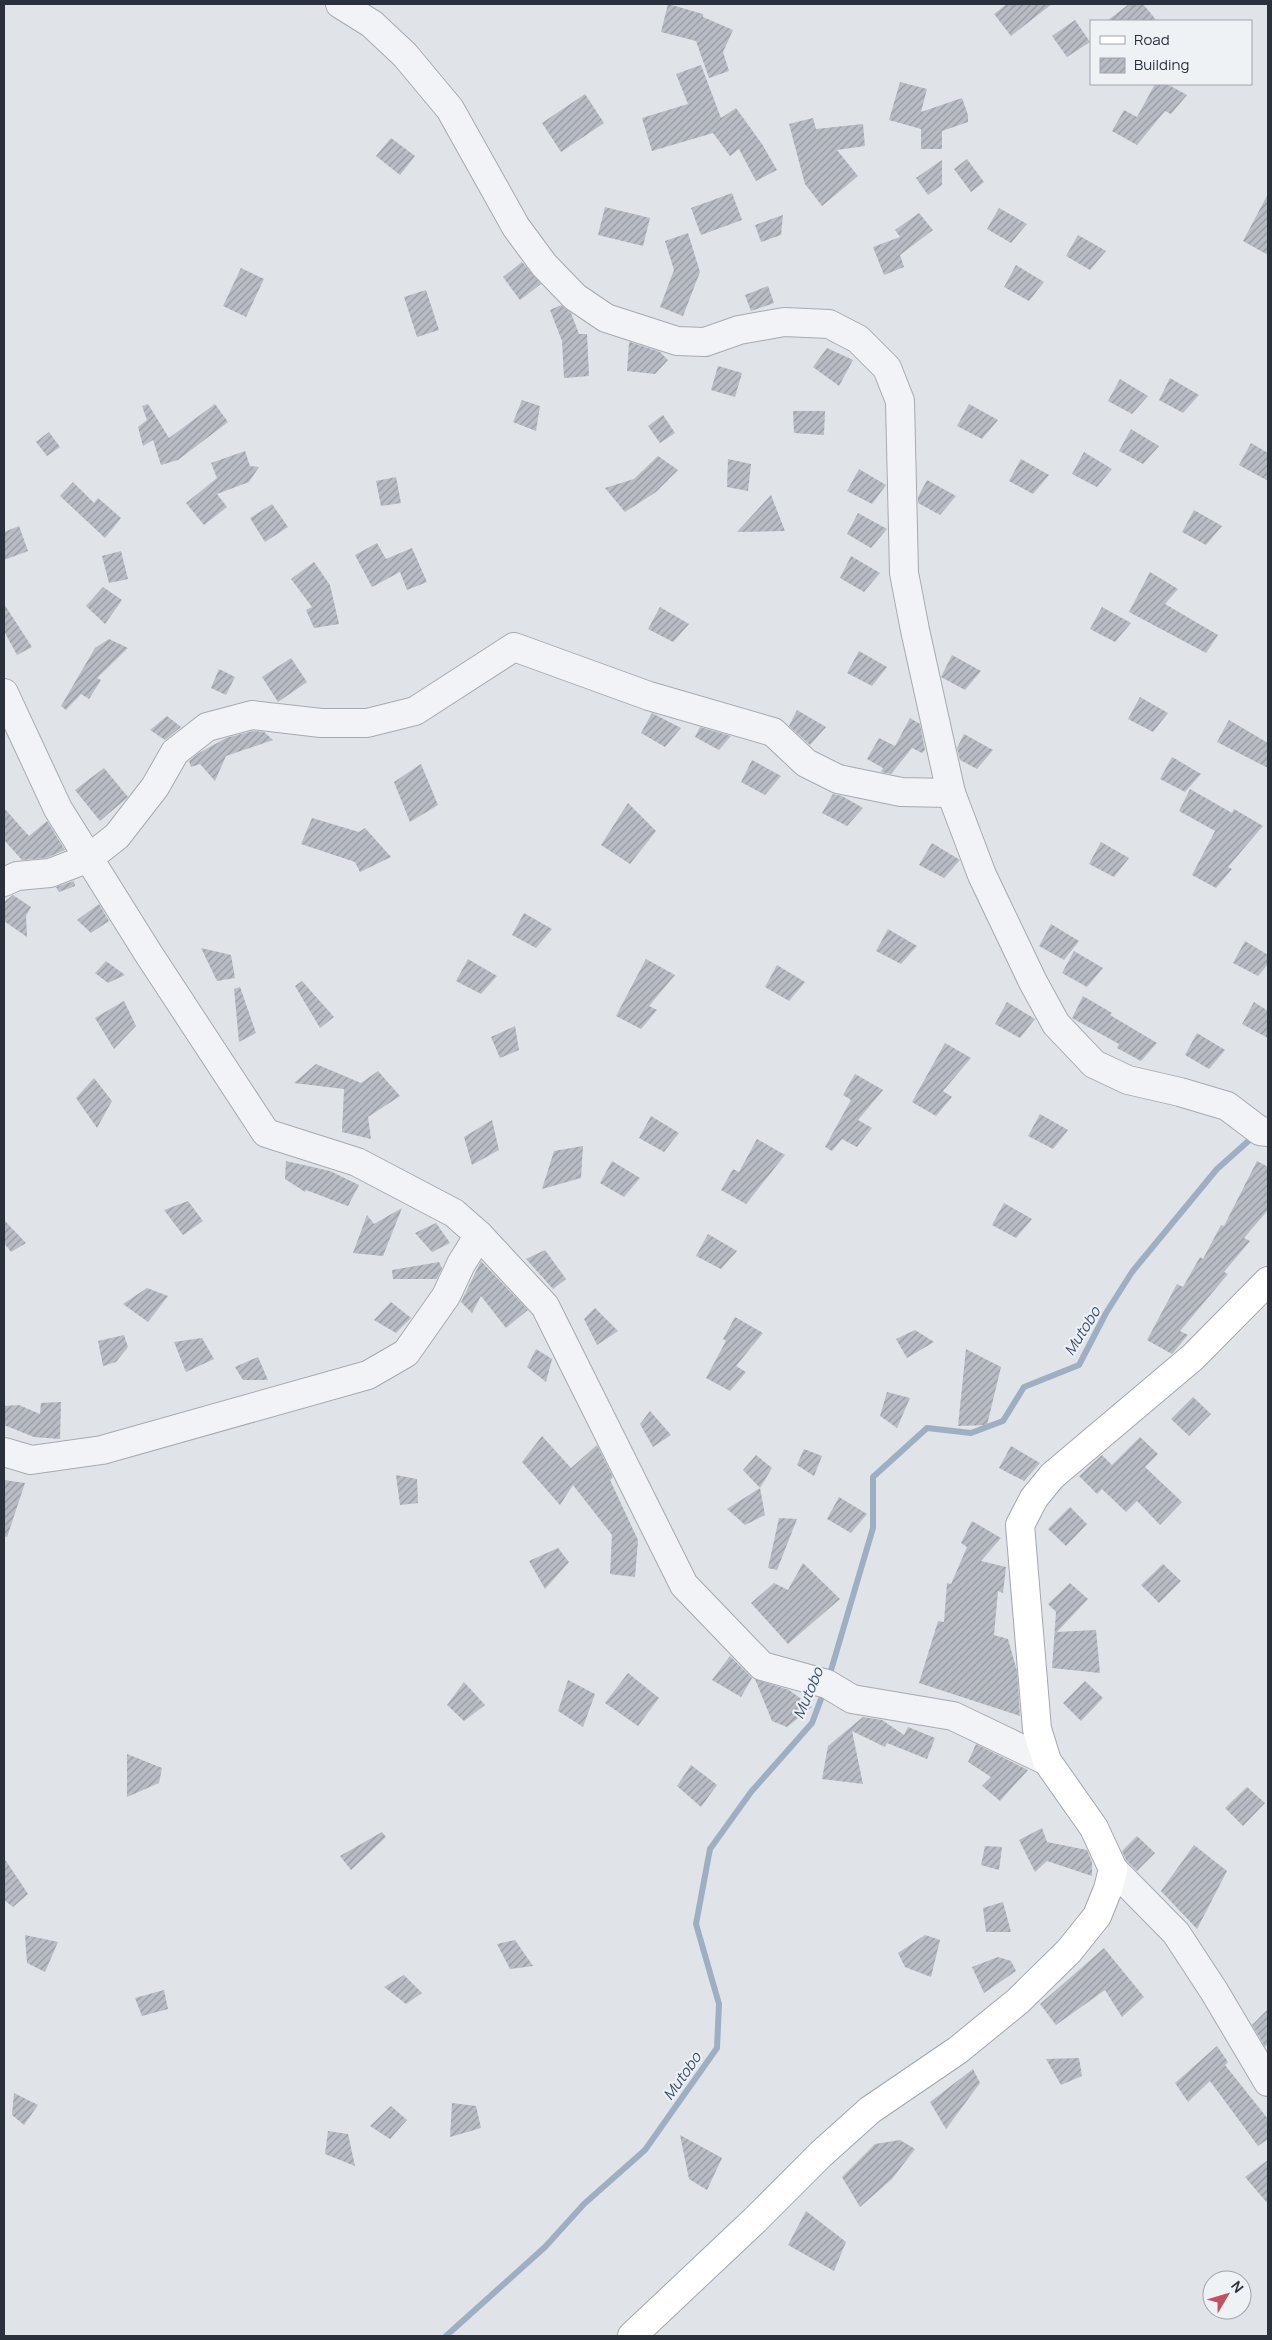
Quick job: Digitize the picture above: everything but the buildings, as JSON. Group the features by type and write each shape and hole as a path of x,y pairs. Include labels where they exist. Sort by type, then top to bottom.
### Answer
{"main road":[{"path":"632,2336 755,2220 821,2154 870,2110 958,2050 1018,2001 1069,1951 1097,1916 1108,1889 1113,1869 1094,1828 1047,1761 1037,1729 1020,1524 1034,1498 1052,1476 1193,1357 1268,1281"}],"street":[{"path":"340,4 372,24 405,55 450,109 516,228 544,265 575,297 606,318 677,341 705,342 739,330 784,322 829,324 858,338 887,368 900,401 904,573 914,630 951,793 982,875 1028,973 1056,1024 1094,1064 1128,1080 1180,1092 1227,1106 1260,1131 1268,1132"},
{"path":"4,882 17,876 50,873 89,858 117,836 155,787 174,752 207,727 252,715 321,723 367,723 416,711 514,647 648,696 773,732 806,763 838,779 902,792 951,793"},
{"path":"4,692 58,809 266,1133 357,1162 454,1213 479,1235 545,1306 684,1585 762,1666 827,1684 852,1699 953,1716 1047,1761"},
{"path":"4,1452 31,1460 102,1450 368,1375 406,1352 446,1296 461,1264 479,1235"},
{"path":"1113,1869 1176,1933 1214,1991 1268,2082"}],"waterway":[{"name":"Mutobo","path":"829,1677 873,1528 873,1477 927,1428 971,1433 1003,1421 1024,1387 1079,1365 1106,1313 1132,1272 1217,1169 1254,1136"},
{"name":"Mutobo","path":"446,2336 545,2247 584,2204 645,2150 717,2048 719,2004 696,1924 710,1849 751,1792 812,1723 824,1691"}]}
